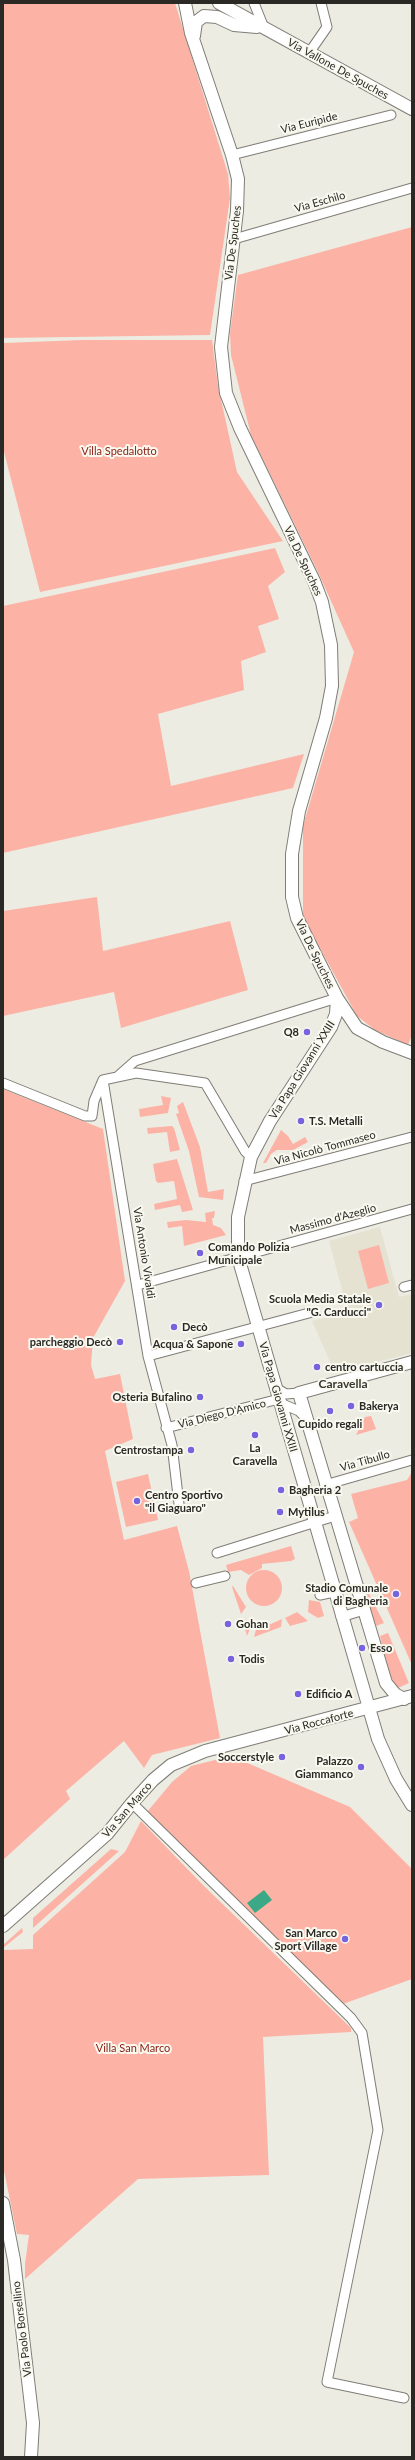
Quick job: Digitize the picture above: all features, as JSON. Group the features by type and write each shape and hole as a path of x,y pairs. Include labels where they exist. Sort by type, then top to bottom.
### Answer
{"street":[{"path":"185,3 192,36"},
{"name":"Via Vallone De Spuches","path":"219,3 412,109"},
{"path":"254,3 264,28"},
{"path":"309,53 327,27 321,3"},
{"name":"Via Vallone De Spuches","path":"192,36 194,26 199,18 204,16 217,16 234,25 264,28"},
{"name":"Via De Spuches","path":"192,36 232,155 238,179 234,239 222,347 226,393 240,428 314,581 322,602 331,645 332,686 326,718 299,811 292,854 292,897 297,918 314,956 337,998 357,1028 383,1042 412,1053"},
{"name":"Via Euripide","path":"232,155 391,115"},
{"name":"Via Eschilo","path":"234,239 412,188"},
{"path":"118,1076 135,1061 337,998"},
{"name":"Via Papa Giovanni XXIII","path":"337,998 336,1014 331,1027 270,1121 251,1157 244,1182 238,1217 238,1257 341,1617 373,1707 378,1740 396,1779 412,1805"},
{"path":"331,1027 345,1024 357,1028"},
{"path":"3,1084 85,1116 92,1116 94,1101 103,1080 136,1073 205,1083 245,1151 251,1157"},
{"name":"Via Antonio Vivaldi","path":"103,1080 138,1285 148,1356 166,1428 172,1445 179,1504"},
{"name":"Via Nicolò Tommaseo","path":"244,1182 412,1137"},
{"name":"Massimo d'Azeglio","path":"138,1285 412,1210"},
{"path":"148,1356 258,1325 309,1313"},
{"path":"278,1397 299,1393 412,1362"},
{"name":"Via Papa Giovanni XXIII","path":"299,1393 325,1485 384,1676 390,1690 408,1697"},
{"path":"278,1397 299,1411 307,1419"},
{"name":"Via Diego D'Amico","path":"166,1428 278,1397"},
{"name":"Via Tibullo","path":"325,1485 412,1460"},
{"path":"217,1553 335,1516"},
{"path":"196,1584 226,1576"},
{"path":"320,1595 334,1592"},
{"path":"341,1617 364,1610"},
{"path":"373,1707 381,1698 384,1676"},
{"name":"Via Roccaforte","path":"225,1746 408,1697"},
{"name":"Via San Marco","path":"3,1926 107,1834 132,1803 170,1765 205,1751 225,1746"},
{"path":"132,1803 346,2012 362,2033 378,2130 327,2382 404,2398"},
{"name":"Via Paolo Borsellino","path":"3,2203 14,2260 24,2334 33,2423 31,2457"}],"shaded area":[{"name":"Scuola Media Statale \"G. Carducci\"","path":"380,1227 399,1297 412,1294 412,1353 335,1373 312,1321 348,1312 329,1241"},
{"path":"264,1890 272,1900 255,1913 247,1903"}],"green space":[{"path":"3,3 175,3 228,174 230,198 210,335 3,338"},
{"path":"412,227 412,1035 408,1045 375,1030 357,1016 303,917 303,826 354,652 317,570 251,435 231,355 230,333 238,275"},
{"name":"Villa Spedalotto","path":"82,340 212,340 218,386 237,472 283,541 40,592 3,448 3,343"},
{"path":"275,548 285,572 268,586 279,619 258,626 266,652 241,661 244,690 158,714 171,786 304,754 293,788 3,853 3,606"},
{"path":"97,897 103,951 230,921 248,990 121,1028 114,992 3,1016 3,911"},
{"path":"3,1089 103,1129 125,1281 93,1338 91,1365 95,1379 120,1374 133,1439 105,1451 124,1540 177,1526 189,1571 220,1738 152,1755 144,1768 124,1741 66,1791 70,1799 3,1860"},
{"path":"161,1096 171,1098 168,1113 140,1117 139,1109 163,1105"},
{"path":"183,1102 200,1147 208,1192 224,1189 223,1200 199,1197 189,1151 176,1114 179,1113 177,1106"},
{"path":"172,1126 174,1128 180,1150 170,1152 167,1132 148,1134 147,1128"},
{"path":"281,1130 288,1136 293,1144 305,1137 308,1142 293,1150 277,1150 271,1154 266,1163 263,1163"},
{"path":"177,1159 193,1210 182,1212 180,1205 155,1210 154,1204 177,1199 174,1181 158,1183 156,1181 153,1164"},
{"path":"215,1211 214,1218 212,1218 213,1225 221,1228 226,1235 184,1246 182,1226 168,1228 167,1222 186,1220 206,1222 205,1213"},
{"path":"379,1245 389,1283 368,1289 358,1251"},
{"path":"371,1416 376,1429 356,1435 365,1417"},
{"name":"Stadio Comunale di Bagheria","path":"412,1472 412,1665 349,1522 358,1518 351,1494 407,1480"},
{"name":"Centro Sportivo \"il Giaguaro\"","path":"148,1474 158,1520 126,1527 116,1482"},
{"path":"291,1546 295,1559 291,1561 262,1564 262,1568 249,1575 241,1570 228,1572 226,1565"},
{"path":"264,1570 274,1573 279,1578 282,1588 279,1598 274,1603 264,1606 254,1603 249,1598 246,1588 249,1578 254,1573"},
{"path":"233,1586 246,1607 241,1614 232,1587"},
{"path":"364,1588 366,1588 384,1623 376,1626"},
{"path":"309,1600 320,1602 324,1616 318,1618 308,1612"},
{"path":"297,1612 308,1621 290,1626 285,1618"},
{"path":"242,1619 253,1621 247,1636"},
{"path":"282,1619 281,1627 254,1637 258,1622 271,1624"},
{"path":"388,1633 409,1683 398,1688 390,1676 380,1636"},
{"path":"231,1756 350,1807 412,1869 412,1979 343,2004 147,1812 172,1782 191,1766"},
{"name":"Villa San Marco","path":"141,1821 204,1886 351,2028 351,2032 263,2037 269,2175 138,2179 25,2279 25,2264 29,2235 17,2234 3,2166 3,1950 33,1949 33,1935 125,1852"},
{"path":"111,1849 119,1851 33,1928 33,1918"},
{"path":"22,1928 23,1932 3,1948 3,1945"}],"place":[{"name":"Q8","path":"307,1032"},
{"name":"T.S. Metalli","path":"301,1121"},
{"name":"Comando Polizia Municipale","path":"200,1253"},
{"name":"Scuola Media Statale \"G. Carducci\"","path":"379,1305"},
{"name":"Decò","path":"174,1327"},
{"name":"parcheggio Decò","path":"120,1342"},
{"name":"Acqua & Sapone","path":"241,1344"},
{"name":"centro cartuccia","path":"317,1367"},
{"name":"Osteria Bufalino","path":"200,1397"},
{"name":"Bakerya","path":"351,1406"},
{"name":"Cupido regali","path":"330,1411"},
{"name":"La Caravella","path":"255,1435"},
{"name":"Centrostampa","path":"191,1450"},
{"name":"Bagheria 2","path":"281,1490"},
{"name":"Centro Sportivo \"il Giaguaro\"","path":"137,1501"},
{"name":"Mytilus","path":"280,1512"},
{"name":"Stadio Comunale di Bagheria","path":"396,1594"},
{"name":"Gohan","path":"228,1624"},
{"name":"Esso","path":"362,1648"},
{"name":"Todis","path":"231,1659"},
{"name":"Edificio A","path":"298,1694"},
{"name":"Soccerstyle","path":"282,1757"},
{"name":"Palazzo Giammanco","path":"361,1767"},
{"name":"San Marco Sport Village","path":"345,1939"}],"district":[{"name":"Caravella","path":"343,1384"}]}
